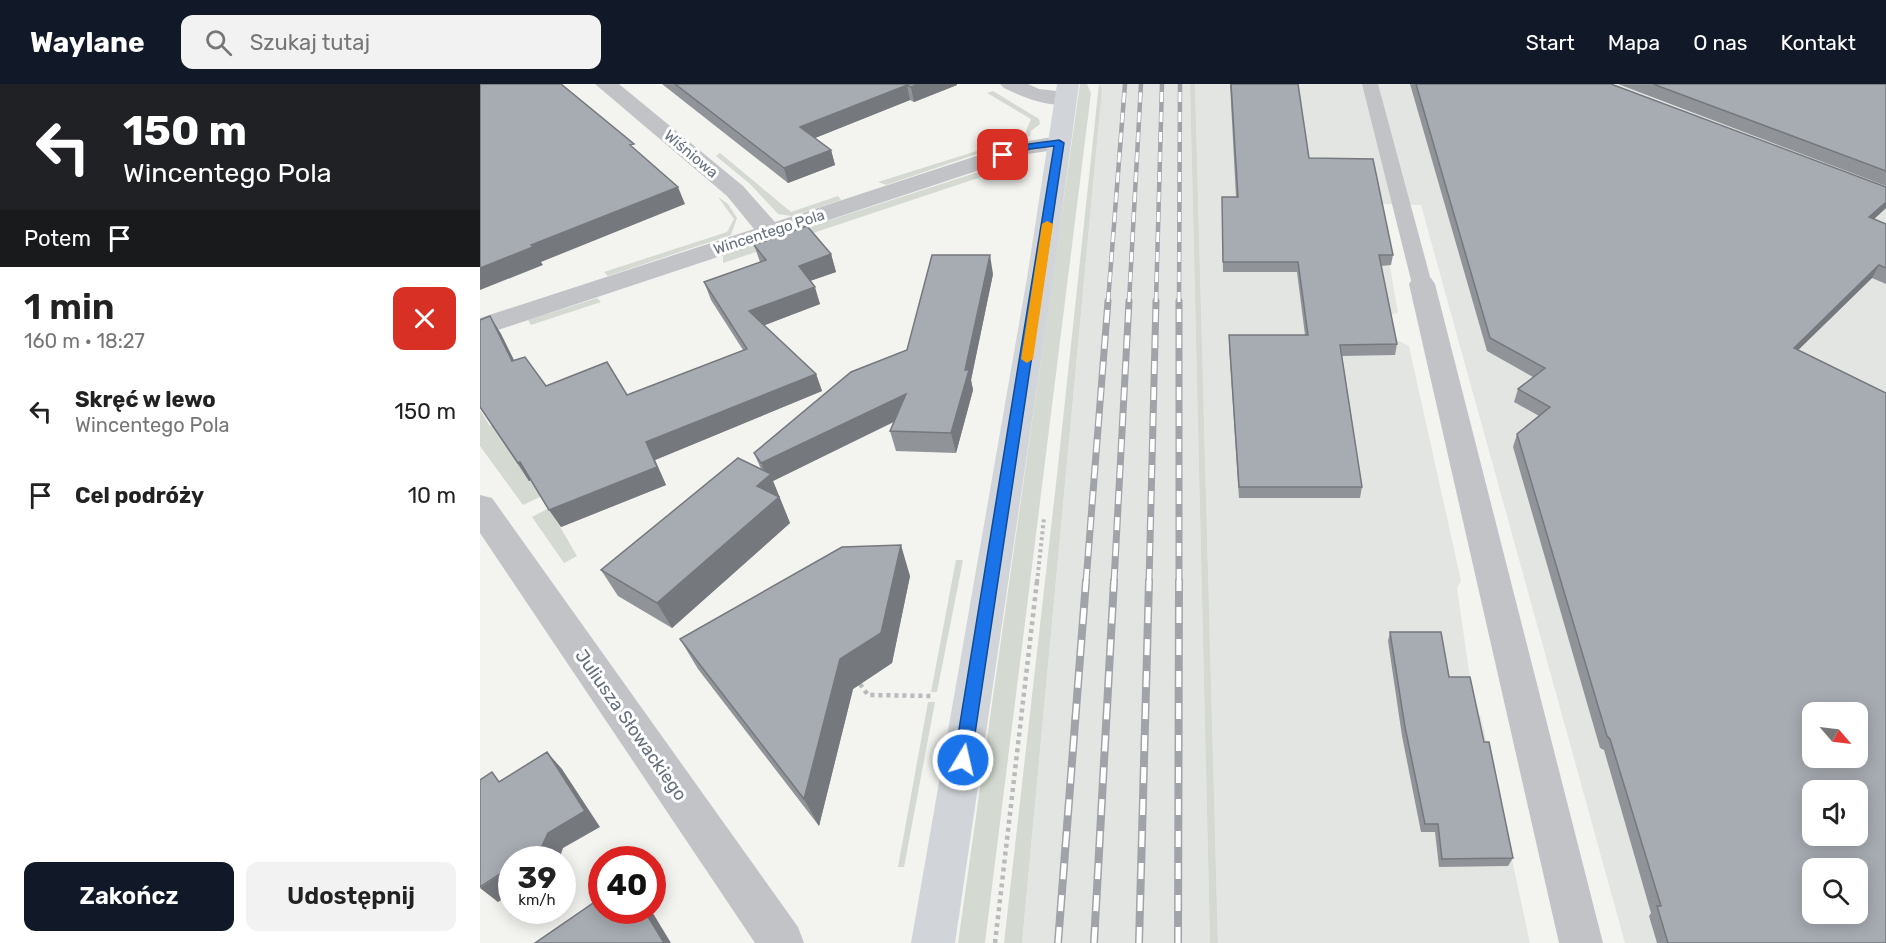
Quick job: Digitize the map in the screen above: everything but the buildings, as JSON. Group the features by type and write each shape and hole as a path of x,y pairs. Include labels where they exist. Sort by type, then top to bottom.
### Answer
{"street":[{"name":"Wiśniowa","path":"606,84 735,191 770,232"},
{"path":"933,943 1067,91 1035,95 1011,84"},
{"name":"Wincentego Pola","path":"480,327 1024,148 1059,143"},
{"path":"1422,284 1581,943"},
{"name":"Juliusza Słowackiego","path":"480,507 782,943"}],"lane":[{"path":"1370,84 1422,284"}],"path":[{"path":"860,684 868,695 929,696"}],"shaded area":[{"path":"1080,84 1087,84 1091,93 985,943 958,943"},
{"path":"1099,84 1190,84 1210,943 1022,943 1102,89"},
{"path":"1099,84 1102,89 1022,943 1004,943 1057,475"},
{"path":"1190,84 1195,84 1218,943 1210,943"},
{"path":"1195,84 1886,84 1886,943 1625,943 1421,205 1379,204 1398,313 1390,315 1395,339 1409,346 1461,581 1457,588 1471,685 1478,715 1481,716 1530,943 1218,943"},
{"path":"993,91 1039,119 1040,124 1031,131 1030,136 886,185 878,182 1024,136 1031,119 987,93"},
{"path":"720,153 791,212 838,196 841,200 792,216 778,214 750,184 716,156"},
{"path":"1021,158 1023,163 723,263 723,255"},
{"path":"718,197 728,204 737,218 731,235 608,276 604,272 727,232 734,219"},
{"path":"597,298 601,302 531,325 528,320"},
{"path":"480,410 490,426 495,424 519,466 542,496 523,505 480,446"},
{"path":"549,508 577,556 564,563 532,517"},
{"path":"956,560 963,560 937,692 931,692"},
{"path":"928,702 935,702 904,867 898,867"}],"railway":[{"path":"1108,302 1125,84"},
{"path":"1129,302 1141,84"},
{"path":"1156,302 1162,84"},
{"path":"1179,302 1180,84"},
{"path":"1086,582 1108,301"},
{"path":"1114,582 1129,301"},
{"path":"1149,582 1156,301"},
{"path":"1179,302 1179,581"},
{"path":"1058,943 1086,581"},
{"path":"1094,943 1114,581"},
{"path":"1139,943 1149,581"},
{"path":"1178,943 1179,581"}],"slow traffic":[{"path":"1027,359 1047,224"}],"route":[{"path":"963,760 1040,278 1059,143 1029,146 1003,155"}]}
